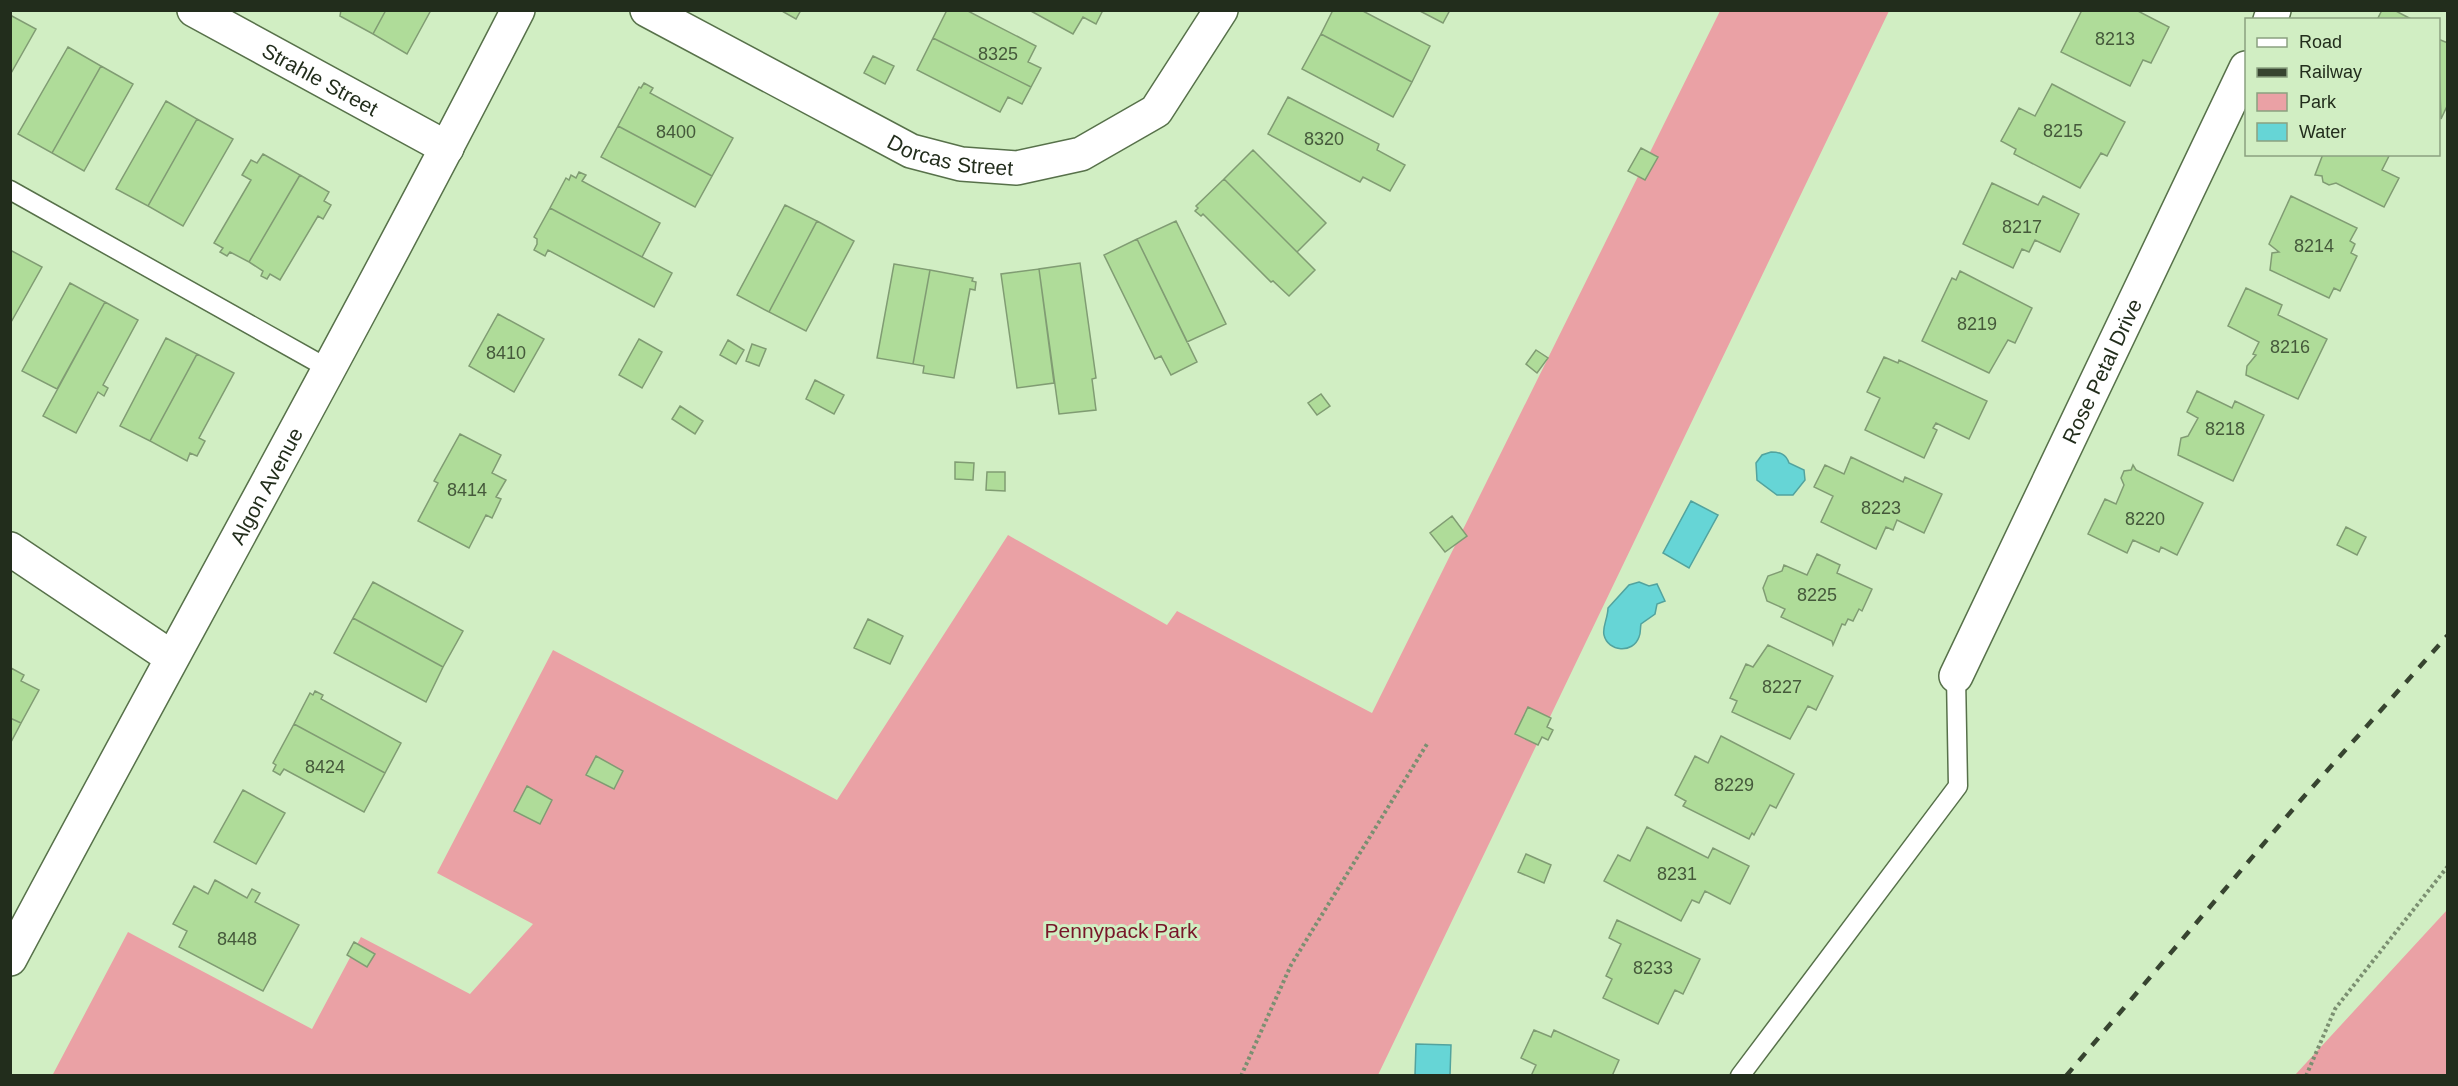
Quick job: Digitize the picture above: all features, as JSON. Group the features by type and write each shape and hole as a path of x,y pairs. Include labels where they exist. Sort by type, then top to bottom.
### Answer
{"street":[{"name":"Strahle Street","path":"194,10 447,148"},
{"name":"Algon Avenue","path":"10,959 171,657 329,369 518,10"},
{"name":"Dorcas Street","path":"647,10 911,151 961,164 1017,168 1081,154 1156,111 1221,10"},
{"name":"Rose Petal Drive","path":"1956,676 2245,72"},
{"path":"10,549 171,657"}],"lane":[{"path":"10,190 329,369"},
{"path":"1740,1076 1958,786 1956,676"}],"path":[{"path":"1241,1076 1291,965 1427,744"},
{"path":"2306,1076 2335,1009 2448,866"}],"green space":[{"name":"Pennypack Park","path":"1720,11 1889,11 1378,1075 52,1076 128,932 312,1029 361,937 470,994 533,924 437,873 553,650 837,800 1008,535 1167,625 1177,611 1372,713"},
{"path":"2447,910 2447,1075 2295,1075"}],"water":[{"path":"1771,452 1782,454 1789,463 1804,470 1805,480 1793,495 1777,495 1757,480 1756,463 1762,455"},
{"path":"1691,501 1718,515 1689,568 1663,553"},
{"path":"1639,582 1649,586 1657,584 1665,601 1657,604 1655,614 1641,624 1640,635 1632,646 1615,648 1606,641 1604,635 1608,608 1629,585"},
{"path":"1416,1044 1451,1045 1450,1075 1415,1075"}],"building":[{"path":"341,10 386,10 373,34 340,16"},
{"path":"386,10 431,10 407,54 373,34"},
{"path":"780,10 801,10 796,19"},
{"path":"947,10 966,10 1036,46 1028,62 1041,68 1031,87 933,38"},
{"path":"1029,10 1103,10 1096,24 1083,17 1073,34"},
{"path":"1333,10 1361,10 1430,46 1412,82 1321,34"},
{"path":"1418,10 1450,10 1443,23"},
{"path":"2082,10 2136,10 2169,27 2151,63 2143,60 2130,86 2061,52"},
{"path":"2382,10 2394,10 2409,18 2378,18"},
{"path":"10,15 36,29 10,75"},
{"path":"1321,34 1412,82 1393,117 1302,69"},
{"path":"933,38 1031,87 1022,104 1008,97 1000,112 917,70"},
{"path":"2440,40 2448,43 2448,104 2441,119"},
{"path":"68,47 101,66 52,153 18,134"},
{"path":"873,56 894,66 885,84 864,73"},
{"path":"101,66 133,84 84,171 52,153"},
{"path":"644,83 653,88 650,93 733,138 712,176 618,126 639,87 641,88"},
{"path":"2052,84 2125,122 2107,156 2101,153 2080,188 2014,154 2016,149 2001,141 2019,108 2035,116"},
{"path":"1288,97 1379,144 1377,150 1405,165 1390,191 1363,177 1360,182 1268,134"},
{"path":"166,101 197,119 148,206 116,189"},
{"path":"197,119 233,139 183,226 148,206"},
{"path":"618,126 712,176 695,207 601,157"},
{"path":"1641,148 1658,157 1645,180 1628,171"},
{"path":"1253,150 1326,223 1297,252 1224,179"},
{"path":"263,154 300,175 249,262 230,252 227,256 220,252 223,248 214,243 251,180 242,175 251,160 257,163"},
{"path":"2322,156 2389,156 2382,170 2399,178 2384,207 2336,183 2329,185 2323,182 2322,176 2315,175"},
{"path":"579,172 586,175 582,181 660,223 642,257 550,208 566,178 569,180 571,175 576,178"},
{"path":"300,175 329,192 324,201 331,205 323,219 318,216 280,280 270,274 267,279 261,276 263,271 249,262"},
{"path":"1224,179 1315,270 1289,296 1273,281 1271,282 1203,214 1201,216 1195,211 1198,208 1196,206"},
{"path":"1992,183 2038,205 2043,196 2079,214 2060,252 2035,240 2029,252 2022,249 2013,268 1963,244"},
{"path":"2291,196 2357,228 2350,241 2355,244 2351,253 2357,256 2340,291 2334,288 2329,298 2270,270 2272,253 2279,252 2269,244"},
{"path":"785,205 817,221 769,312 737,295"},
{"path":"550,208 672,273 654,307 548,250 545,256 534,250 537,239 534,237"},
{"path":"817,221 854,241 806,331 769,312"},
{"path":"1176,221 1226,324 1187,342 1137,239"},
{"path":"1137,239 1197,362 1171,375 1161,356 1155,359 1104,255"},
{"path":"10,250 42,267 10,324"},
{"path":"1080,263 1096,378 1092,379 1096,410 1059,414 1039,269"},
{"path":"894,264 930,270 913,364 877,358"},
{"path":"1039,269 1054,383 1017,388 1001,274"},
{"path":"930,270 973,278 972,281 976,282 975,290 970,289 954,378 923,373 924,366 913,364"},
{"path":"1960,271 2032,308 2015,343 2008,340 1989,373 1922,341 1952,278 1956,280"},
{"path":"70,283 105,302 57,389 22,371"},
{"path":"2246,288 2282,305 2278,315 2327,339 2298,399 2246,375 2247,366 2256,355 2253,354 2259,342 2228,326"},
{"path":"105,302 138,320 103,385 108,388 104,396 98,392 76,433 43,416"},
{"path":"498,314 544,339 514,392 469,366"},
{"path":"166,338 197,354 150,441 120,426"},
{"path":"639,339 662,352 642,388 619,375"},
{"path":"728,340 744,350 736,364 720,355"},
{"path":"752,344 766,349 759,366 746,361"},
{"path":"1536,350 1548,358 1537,373 1526,364"},
{"path":"197,354 234,373 199,438 205,441 197,456 190,453 187,461 150,441"},
{"path":"1884,357 1898,363 1899,360 1987,401 1969,439 1936,423 1933,428 1937,430 1924,458 1865,430 1880,398 1867,392"},
{"path":"815,380 844,395 834,414 806,399"},
{"path":"2197,391 2232,408 2235,401 2264,415 2233,481 2178,455 2181,438 2188,436 2198,418 2187,412"},
{"path":"1321,394 1330,406 1317,415 1308,403"},
{"path":"680,406 703,421 695,434 672,419"},
{"path":"460,434 501,455 492,473 506,480 496,497 501,499 492,518 486,515 469,548 418,521 438,483 434,481"},
{"path":"1851,457 1903,482 1905,477 1942,494 1924,533 1897,520 1893,530 1886,527 1876,549 1821,522 1833,496 1814,487 1825,465 1844,474"},
{"path":"955,462 974,463 973,480 955,479"},
{"path":"2133,465 2136,470 2203,503 2177,555 2161,547 2159,552 2133,540 2127,553 2088,534 2105,499 2116,504 2124,485 2121,478 2124,471 2131,470"},
{"path":"987,472 1005,472 1005,491 986,490"},
{"path":"1452,516 1467,536 1445,552 1430,533"},
{"path":"2346,527 2366,537 2357,555 2337,545"},
{"path":"1817,554 1840,565 1837,573 1872,589 1862,611 1859,609 1853,621 1848,619 1845,625 1842,624 1833,645 1832,641 1781,617 1785,609 1767,601 1763,588 1768,576 1782,571 1784,565 1807,575"},
{"path":"373,582 463,631 443,667 353,618"},
{"path":"353,618 443,667 426,702 334,653"},
{"path":"868,619 903,636 890,664 854,648"},
{"path":"1768,645 1833,676 1816,710 1808,706 1790,739 1732,712 1737,701 1730,698 1746,664 1753,667"},
{"path":"11,668 24,675 21,681 39,690 21,723 10,718"},
{"path":"315,691 323,695 321,699 401,743 385,773 294,724 310,693 313,695"},
{"path":"1528,707 1551,718 1547,727 1553,730 1548,740 1542,737 1538,745 1515,734"},
{"path":"10,718 21,723 10,744"},
{"path":"294,724 385,773 364,812 284,769 280,775 273,771 276,765 273,763"},
{"path":"1721,736 1794,774 1776,808 1770,805 1754,835 1752,833 1749,839 1683,806 1686,801 1675,795 1695,756 1708,763"},
{"path":"596,756 623,771 614,789 586,775"},
{"path":"527,786 552,800 540,824 514,811"},
{"path":"243,790 285,813 256,864 214,842"},
{"path":"1647,827 1708,858 1713,848 1749,866 1730,904 1705,891 1699,903 1692,900 1681,921 1604,881 1618,855 1630,861"},
{"path":"1526,854 1551,865 1544,883 1518,872"},
{"path":"215,880 247,898 252,889 260,893 255,902 299,925 263,991 179,947 187,931 173,924 194,886 208,894"},
{"path":"1617,920 1700,959 1683,994 1675,990 1658,1024 1603,998 1612,979 1606,976 1621,944 1609,938"},
{"path":"354,942 375,954 367,967 347,955"},
{"path":"1534,1030 1551,1037 1554,1030 1619,1060 1612,1076 1531,1076 1536,1065 1521,1058"}],"railway":[{"path":"2066,1076 2300,801 2448,635"}]}
